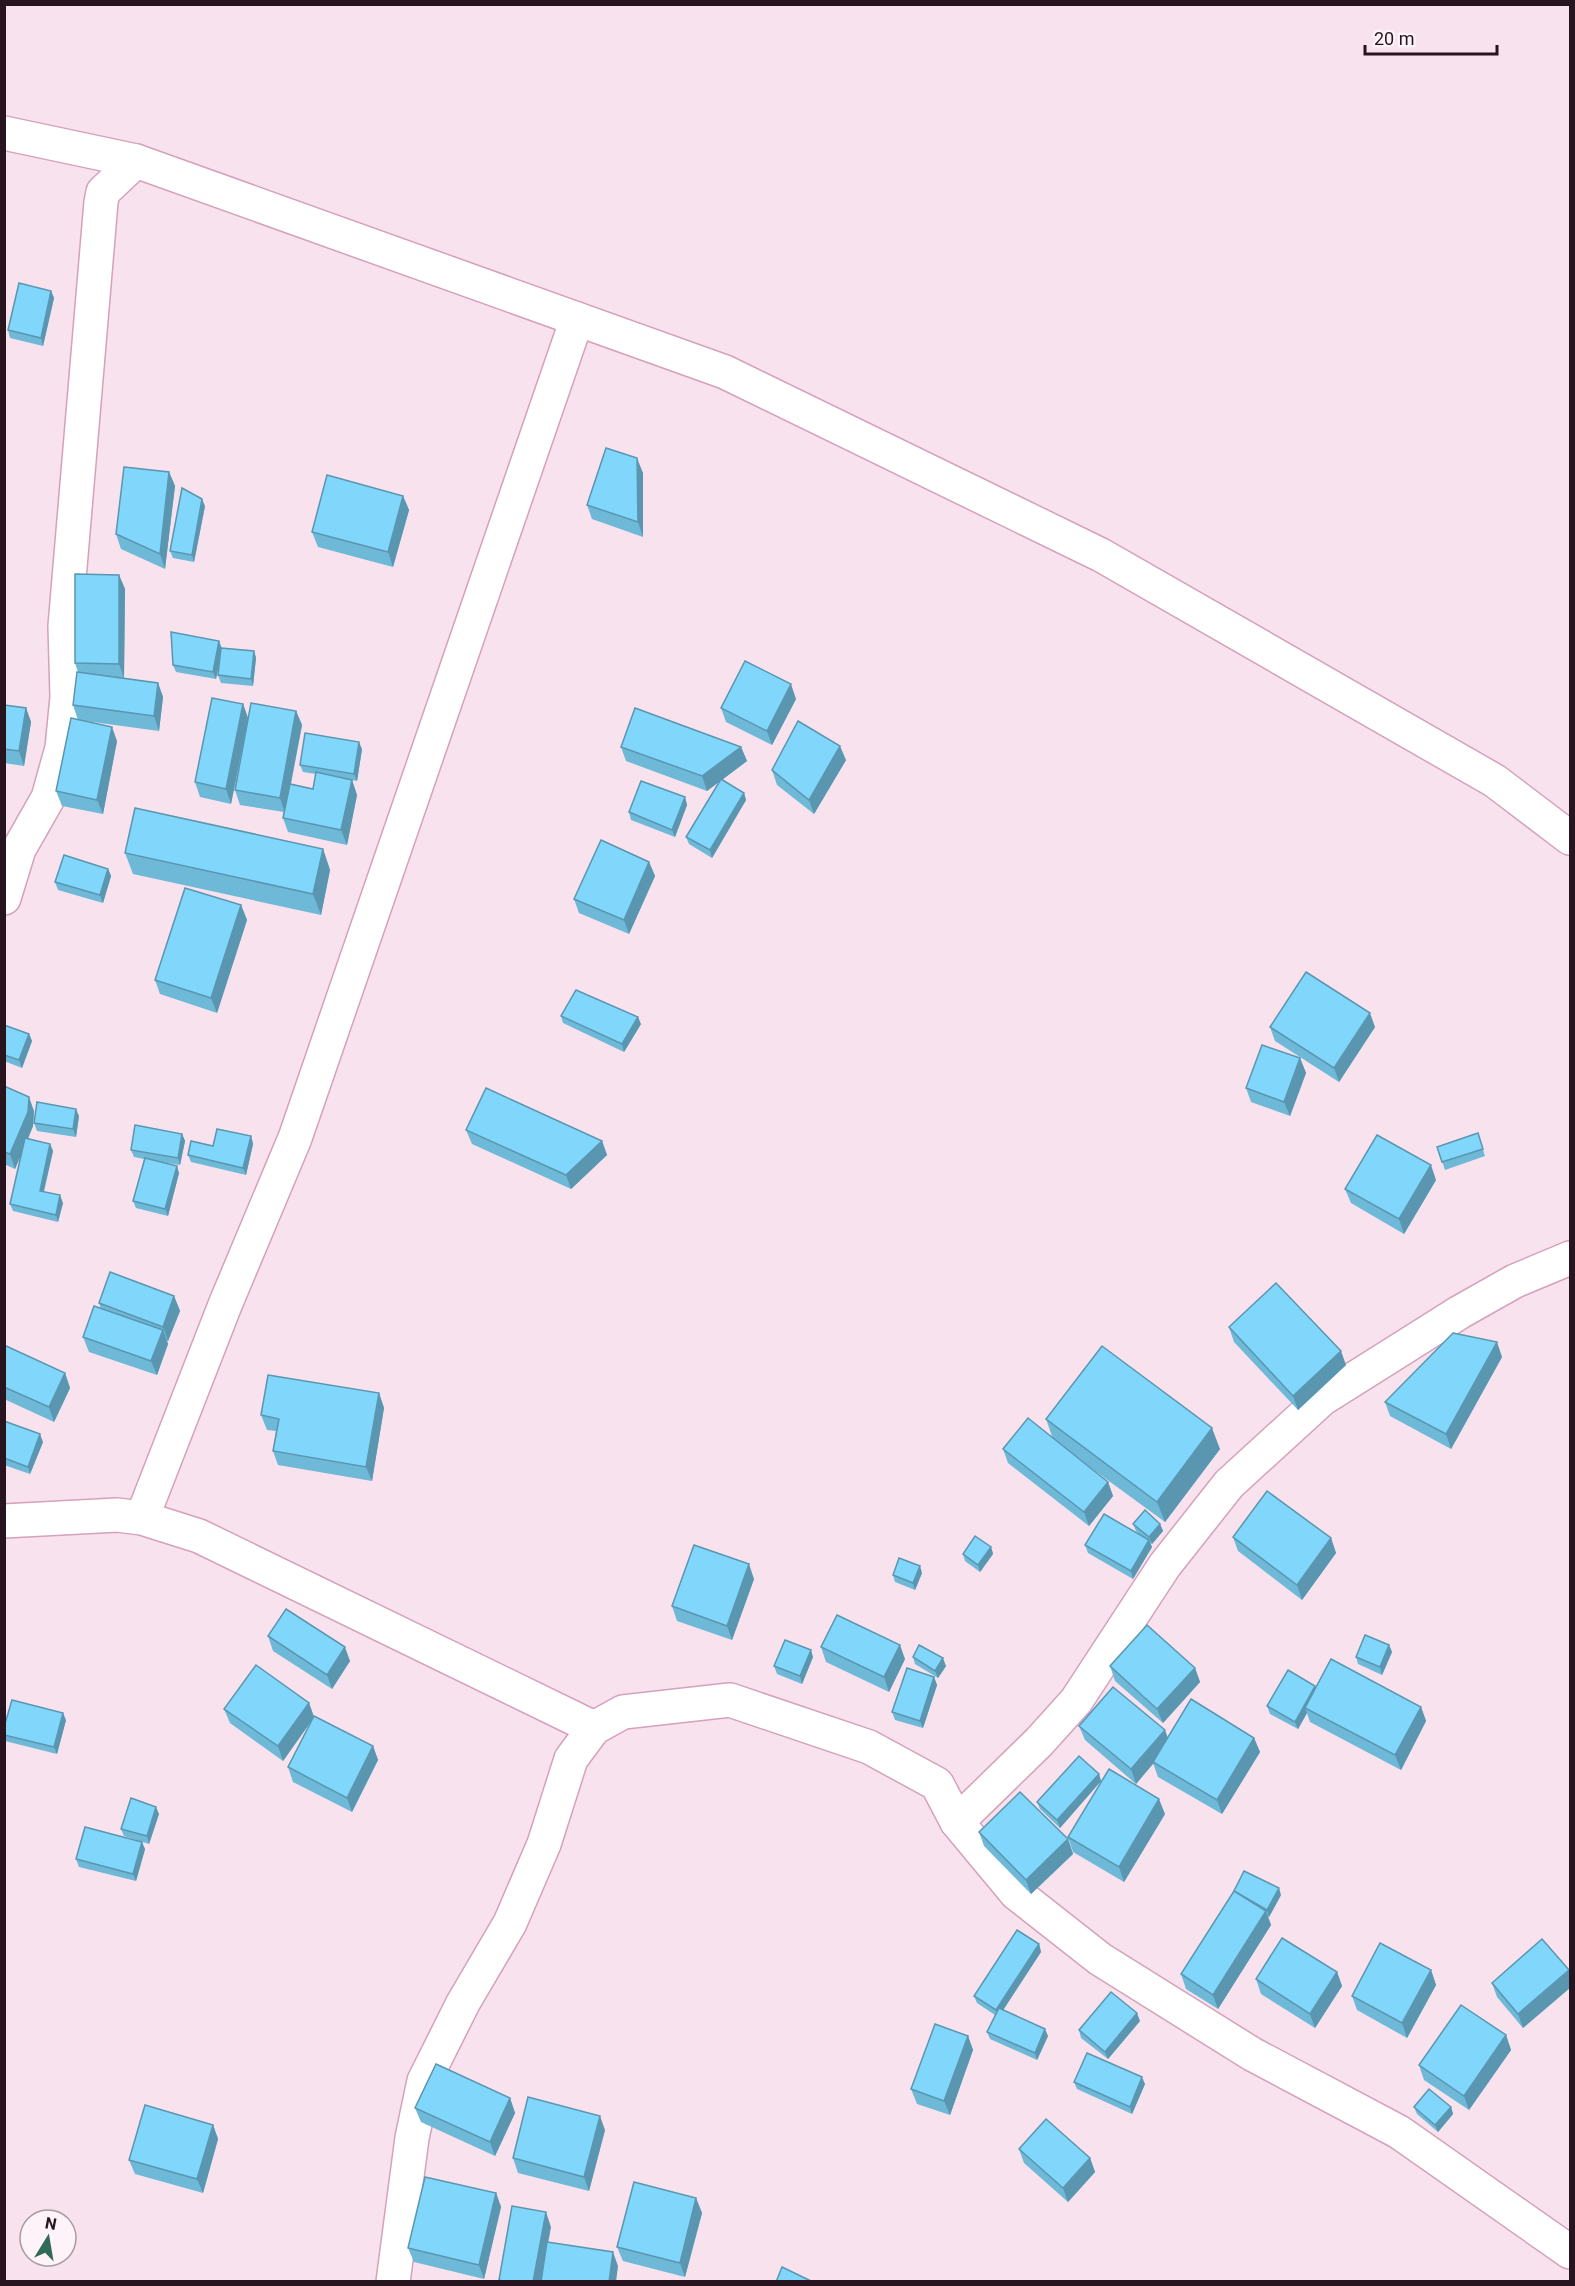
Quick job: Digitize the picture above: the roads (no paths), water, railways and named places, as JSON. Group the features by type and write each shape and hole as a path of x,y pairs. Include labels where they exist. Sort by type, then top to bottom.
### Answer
{"street":[{"path":"4,133 136,161 725,372 1101,555 1495,781 1570,838"},
{"path":"4,898 19,849 48,798 62,748 67,697 65,626 101,202 103,192 136,161"},
{"path":"142,1518 225,1305 295,1138 577,319"},
{"path":"957,1822 1039,1742 1076,1701 1165,1565 1229,1484 1332,1393 1515,1281 1570,1258"},
{"path":"4,1521 117,1515 142,1518 199,1536 594,1728"},
{"path":"393,2282 412,2138 424,2081 463,2003 510,1923 544,1844 572,1759 594,1728 623,1712 730,1700 869,1746 937,1784 957,1822 1016,1893 1100,1959 1252,2054 1399,2132 1570,2252"}]}
